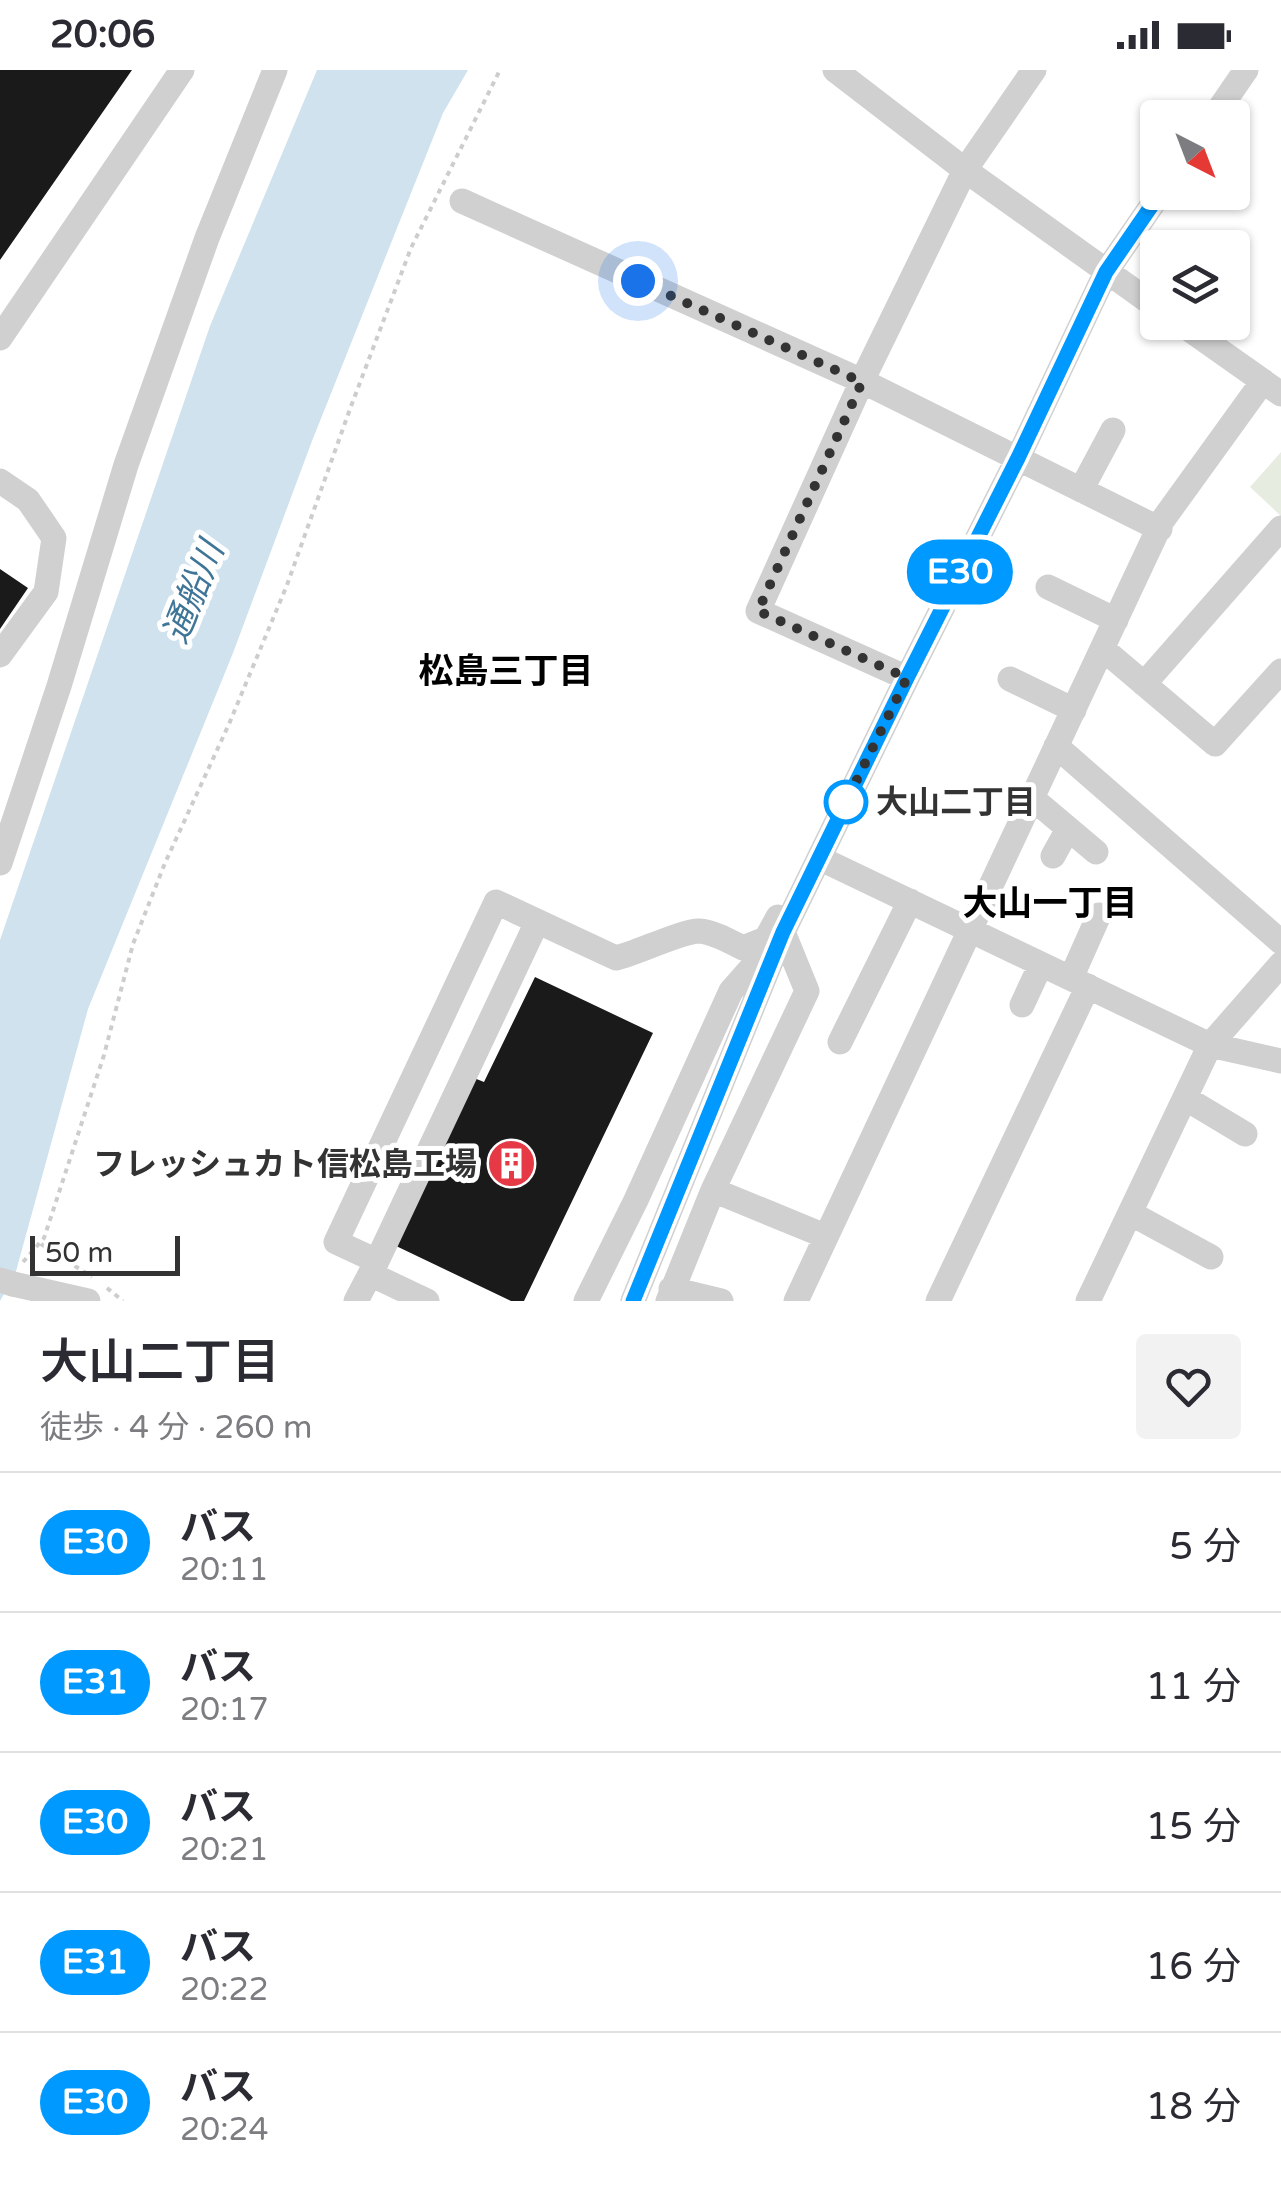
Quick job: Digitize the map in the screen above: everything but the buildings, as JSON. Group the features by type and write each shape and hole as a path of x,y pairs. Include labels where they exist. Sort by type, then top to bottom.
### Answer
{"street":[{"path":"0,338 182,70"},
{"path":"0,864 126,465 207,238 275,70"},
{"path":"835,70 965,170 1140,296"},
{"path":"907,678 758,611 862,382 965,170 1034,70"},
{"path":"1225,100 1246,70"},
{"path":"462,202 862,382 1160,529"},
{"path":"633,1301 783,932 1106,272 1149,210"},
{"path":"796,1301 1162,520 1272,388 1204,340"},
{"path":"1081,490 1113,430"},
{"path":"0,481 28,500 54,538 46,592 0,656"},
{"path":"1144,684 1281,528"},
{"path":"1048,586 1116,620"},
{"path":"1103,649 1214,744 1281,671"},
{"path":"1010,679 1074,710"},
{"path":"1056,746 1281,942"},
{"path":"1032,798 1096,852"},
{"path":"1053,856 1068,828"},
{"path":"819,858 1210,1045 1281,1061"},
{"path":"428,1301 336,1242 496,902 616,958 694,930 711,933 743,948 766,939 788,898 804,889"},
{"path":"840,1042 910,901"},
{"path":"938,1301 1079,982 1098,915"},
{"path":"356,1301 537,922"},
{"path":"721,1301 670,1295 713,1190 807,991 783,932"},
{"path":"586,1301 732,991 783,932"},
{"path":"1022,1005 1042,964"},
{"path":"1088,1301 1210,1045 1281,964"},
{"path":"1185,1098 1245,1134"},
{"path":"713,1190 826,1236"},
{"path":"1130,1213 1210,1257"},
{"path":"9,1279 88,1301"}],"path":[{"path":"9,1279 44,1238 104,1055 134,944 165,863 230,724 288,584 412,248 500,70"},
{"path":"40,1243 123,1301"}],"shaded area":[{"path":"1281,452 1281,516 1250,487"}],"water":[{"name":"通船川","path":"317,70 468,70 443,113 312,441 233,653 88,1009 15,1275 0,1301 0,940 210,326"}],"bus line":[{"name":"E30","path":"633,1301 783,932 1106,272 1149,210"}],"place":[{"name":"大山二丁目","path":"846,802"},
{"name":"フレッシュカト信松島工場","path":"512,1164"}],"district":[{"name":"松島三丁目","path":"506,671"},
{"name":"大山一丁目","path":"1050,903"}],"route":[{"path":"638,281 862,382 758,611 907,678 846,802"}]}
